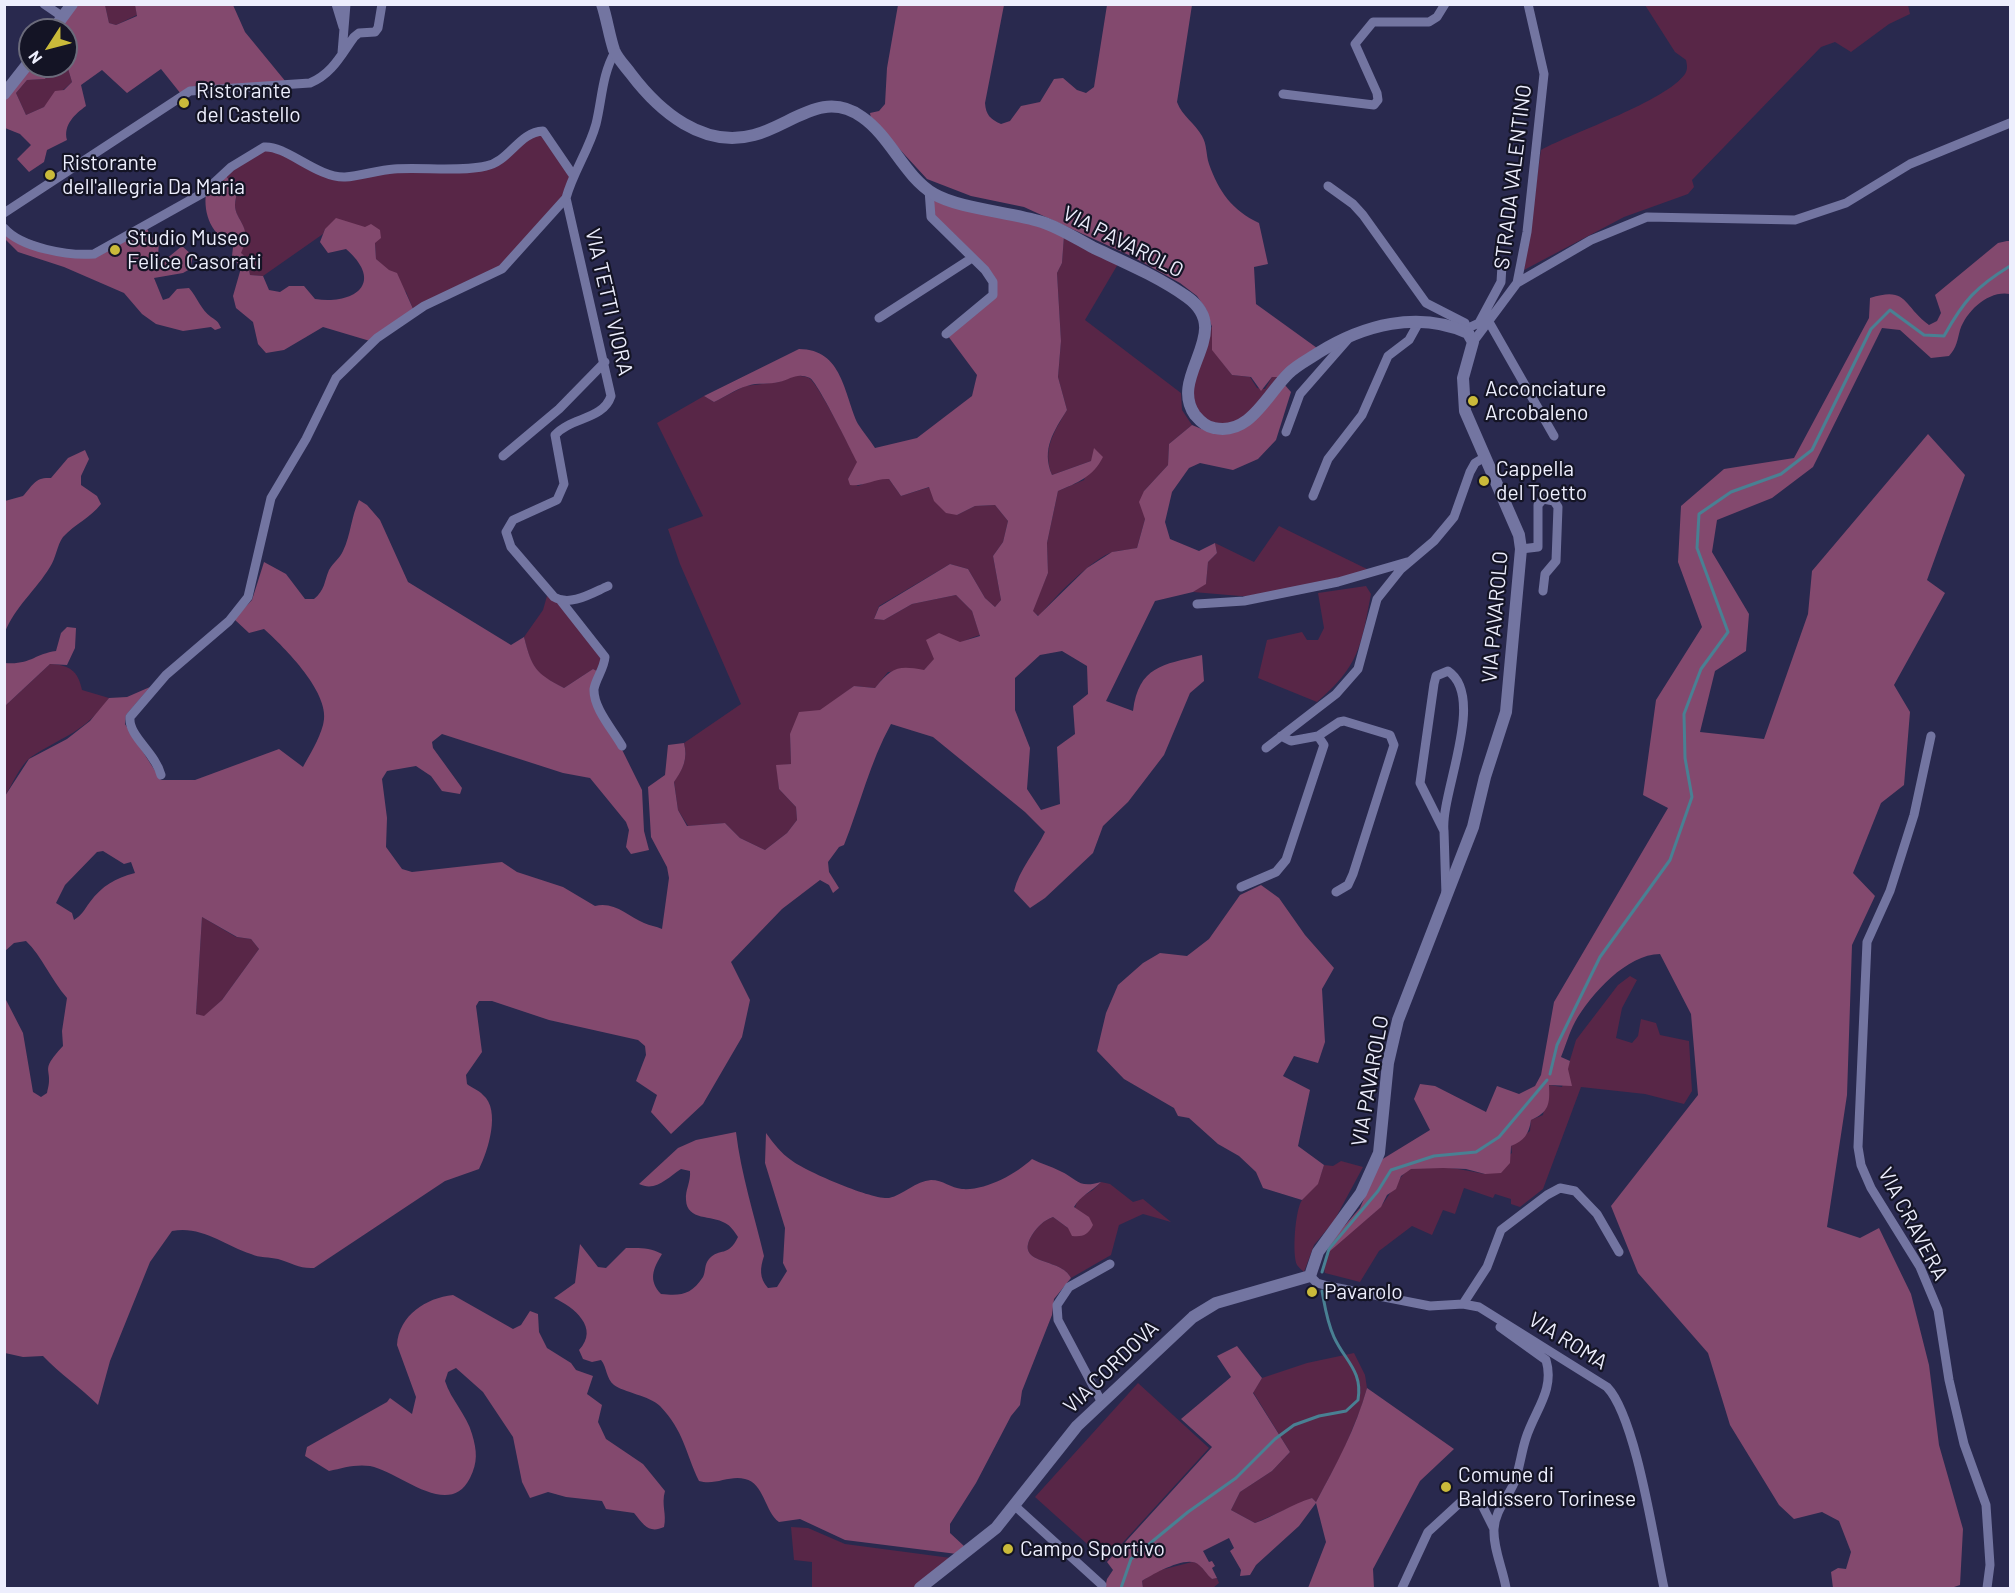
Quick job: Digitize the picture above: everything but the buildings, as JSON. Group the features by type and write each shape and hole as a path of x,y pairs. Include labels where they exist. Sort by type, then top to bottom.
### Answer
{"street":[{"path":"44,4 63,17 72,4"},
{"path":"336,4 344,29"},
{"path":"342,53 346,4"},
{"path":"4,213 190,91 310,83 321,78 330,72 359,33 369,34 378,28 382,4"},
{"path":"161,775 158,764 131,730 130,717 166,675 229,621 249,597 271,498 306,439 336,378 377,338 424,306 502,268 566,198 573,175 595,127 609,62 615,52 602,4"},
{"path":"1283,94 1374,105 1378,100 1377,93 1355,44 1359,35 1373,22 1429,22 1437,17 1445,4"},
{"name":"STRADA VALENTINO","path":"1517,283 1527,232 1544,74 1528,4"},
{"name":"VIA PAVAROLO","path":"615,52 638,82 666,112 682,124 714,135 733,138 754,135 812,108 841,106 861,116 880,132 918,180 929,190 952,200 1044,223 1159,279 1191,300 1204,318 1206,330 1202,353 1191,374 1187,394 1191,409 1210,428 1236,428 1250,419 1291,370 1336,342 1373,327 1409,320 1430,321 1469,334 1463,378 1463,393 1469,424 1519,535 1521,549 1506,712 1485,777 1473,827 1398,1020 1388,1063 1379,1153 1361,1193 1318,1252 1310,1276"},
{"path":"4,94 18,76"},
{"path":"1469,334 1489,322 1517,283 1591,240 1647,217 1795,220 1846,203 1910,164 2010,123"},
{"path":"4,228 21,242 80,255 94,254 140,226 203,193 231,167 264,147 323,172 344,177 392,169 487,166 503,158 522,140 535,132 543,131 573,175"},
{"path":"1328,186 1353,204 1363,215 1426,303 1465,323 1469,334"},
{"path":"929,190 931,217 993,282 993,295 946,334"},
{"name":"VIA TETTI VIORA","path":"561,601 554,597 511,547 506,532 513,520 557,500 564,484 555,435 561,429 608,405 611,396 566,198"},
{"path":"879,318 972,258"},
{"path":"1469,334 1479,323 1502,282 1502,265"},
{"path":"1313,496 1328,459 1362,415 1388,356 1408,340 1419,322"},
{"path":"1489,322 1554,436"},
{"path":"1286,432 1300,394 1351,336"},
{"path":"503,456 559,409 605,362"},
{"path":"1266,748 1336,694 1358,669 1377,599 1409,562 1434,541 1454,517 1470,472 1475,463 1485,457"},
{"path":"1521,549 1538,547 1538,505 1544,499 1554,501 1558,507 1556,561 1545,574 1543,591"},
{"path":"1197,603 1244,601 1338,582 1409,562"},
{"path":"561,601 570,601 608,586"},
{"path":"561,601 605,657 604,668 594,688 596,701 622,746"},
{"path":"1444,831 1420,783 1434,684 1437,676 1448,671 1453,675 1461,692 1463,715 1456,767 1443,821 1444,831 1446,897"},
{"path":"1281,736 1291,741 1318,736 1344,721 1383,731 1390,735 1394,745 1353,874 1348,885 1336,892"},
{"path":"1241,887 1276,872 1286,860 1324,745 1318,736"},
{"name":"VIA CRAVERA","path":"1931,736 1914,815 1890,891 1867,942 1858,1147 1861,1164 1871,1188 1920,1267 1938,1310 1949,1380 1964,1444 1986,1505 1990,1565 1987,1588"},
{"path":"1463,1304 1487,1267 1496,1237 1501,1230 1547,1195 1560,1188 1575,1191 1597,1214 1619,1252"},
{"path":"1101,1401 1058,1320 1057,1305 1070,1287 1110,1264"},
{"name":"VIA ROMA","path":"1310,1276 1317,1283 1328,1286 1430,1306 1463,1304 1479,1307 1600,1382 1619,1402 1631,1436 1665,1588"},
{"name":"VIA CORDOVA","path":"920,1588 996,1528 1015,1506 1053,1453 1101,1401 1146,1358 1205,1309 1238,1295 1310,1276"},
{"path":"1479,1307 1488,1318 1546,1360 1550,1378 1548,1390 1526,1438 1520,1468 1513,1486 1501,1502 1494,1528"},
{"path":"1402,1588 1428,1532 1465,1498 1480,1502 1494,1528 1506,1588"},
{"path":"1015,1506 1102,1585"}],"shaded area":[{"path":"74,5 105,5 109,23 116,25 137,16 135,5 233,5 245,32 286,82 181,94 161,69 127,93 102,70 81,85 86,106 74,116 68,125 67,140 47,150 44,162 29,172 17,159 31,145 20,134 5,128 4,98 20,78 46,78 27,80 16,93 26,115 44,107 55,91 64,90 72,82 71,78 78,78 78,18 65,18"},
{"path":"105,5 135,5 137,15 116,25 109,23"},
{"path":"898,5 1004,5 985,103 989,116 1001,124 1010,121 1021,106 1040,102 1054,79 1063,78 1077,90 1086,93 1094,87 1107,5 1192,5 1177,102 1204,139 1209,164 1222,192 1241,212 1259,223 1268,264 1254,267 1256,304 1317,348 1278,377 1272,377 1261,391 1251,377 1232,375 1212,350 1212,327 1206,309 1197,296 1180,283 1133,257 1024,207 971,196 927,179 871,118 870,113 879,111 885,104 887,68"},
{"path":"1645,5 1908,5 1910,14 1889,24 1851,52 1835,42 1821,47 1692,180 1694,187 1688,194 1624,217 1524,270 1541,150 1659,95 1675,84 1686,72 1686,60 1675,52"},
{"path":"71,78 72,82 44,107 26,115 16,93 27,80"},
{"path":"543,132 572,175 566,198 502,268 414,311 406,292 376,259 375,242 365,227 325,229 323,234 263,276 250,275 247,258 240,253 244,244 245,231 236,211 237,190 226,176 264,148 333,176 392,170 487,167 522,140"},
{"path":"226,176 237,190 236,211 245,231 246,237 241,253 247,258 250,275 263,276 269,290 280,292 289,286 304,286 315,299 329,300 353,295 360,289 364,281 358,261 346,249 328,253 320,242 325,229 336,218 365,227 371,224 380,230 381,238 375,243 376,259 389,270 397,273 414,311 370,341 323,327 284,350 266,353 258,344 253,322 236,308 233,296 241,268 232,256 233,247 210,224 206,209 206,192"},
{"path":"932,197 1041,226 1064,236 1062,263 1057,273 1061,341 1058,377 1067,410 1050,441 1049,466 1052,475 1091,461 1094,448 1103,457 1089,474 1058,491 1047,543 1048,573 1033,611 1038,616 1087,568 1112,552 1137,548 1145,519 1139,502 1144,491 1168,465 1169,444 1192,425 1223,433 1234,430 1254,417 1284,384 1291,392 1276,440 1258,459 1233,470 1200,463 1189,468 1172,492 1165,522 1170,539 1199,551 1215,543 1217,553 1208,562 1206,584 1193,592 1155,601 1106,701 1133,711 1136,696 1147,676 1164,665 1202,655 1204,681 1190,693 1164,755 1128,802 1103,826 1093,853 1045,898 1030,908 1014,891 1023,868 1045,832 1025,812 933,737 891,724 871,768 844,845 839,847 828,862 829,872 839,888 833,893 829,885 820,880 782,909 731,962 750,1000 742,1037 703,1104 671,1134 651,1112 657,1095 636,1081 646,1055 645,1046 638,1040 549,1020 492,1001 479,1001 476,1006 482,1052 466,1075 467,1084 481,1093 488,1102 492,1120 489,1142 479,1169 445,1181 314,1268 304,1268 278,1259 254,1255 203,1233 172,1231 150,1262 110,1361 98,1405 43,1356 23,1357 5,1353 5,998 23,1033 33,1092 41,1097 47,1093 51,1061 63,1046 62,1031 67,998 26,941 14,943 5,951 5,796 29,759 67,739 90,721 109,698 127,697 150,687 126,715 125,724 161,780 195,780 279,749 303,767 323,725 324,713 321,700 305,672 273,637 264,629 249,633 234,619 252,600 264,562 286,574 305,599 314,599 318,596 329,570 343,551 359,500 367,505 380,520 408,582 511,645 524,637 536,668 564,688 593,669 599,672 591,687 642,790 644,831 649,850 631,854 626,847 629,830 626,822 590,778 563,773 442,734 432,742 433,748 462,788 460,794 442,791 431,776 416,766 387,771 382,779 387,818 386,847 402,869 412,872 502,862 517,872 563,887 595,906 615,907 644,923 662,929 669,878 667,867 651,837 648,787 665,775 668,745 684,743 684,764 674,782 678,810 687,826 725,823 740,838 765,850 787,833 797,820 796,807 779,789 776,765 791,764 790,734 799,712 820,710 854,686 875,688 896,669 924,670 934,659 926,640 939,633 960,642 980,636 972,611 956,595 912,604 884,620 874,619 879,607 950,564 968,569 985,598 995,607 1001,600 993,556 1003,542 1008,521 995,505 975,506 957,515 946,513 934,501 929,487 901,496 889,479 850,485 848,479 857,462 827,403 810,378 798,376 775,383 751,385 714,402 704,396 799,349 814,351 825,357 840,376 858,424 875,448 917,438 972,396 977,375 948,336 997,288 933,215","holes":["1062,651 1087,666 1088,694 1073,706 1075,734 1057,747 1060,804 1041,810 1027,789 1030,748 1015,710 1015,678 1040,655","103,851 124,864 131,862 135,873 121,877 104,887 74,920 72,913 56,903 65,885 97,852","202,917 237,937 251,939 259,949 222,1000 204,1016 196,1014"]},
{"path":"147,228 150,236 159,241 158,257 165,260 182,246 193,256 190,269 183,273 154,278 163,300 169,298 177,289 189,288 204,311 217,321 221,328 183,331 156,324 142,314 124,293 64,267 18,252 5,239 4,231 79,257"},
{"path":"1064,236 1118,264 1085,320 1181,393 1182,410 1192,425 1169,444 1168,465 1144,491 1145,519 1137,548 1113,552 1095,562 1063,590 1039,616 1032,611 1048,573 1047,543 1058,491 1084,480 1091,461 1052,475 1049,466 1051,441 1067,410 1058,377 1061,341 1057,273 1062,263"},
{"path":"2010,241 2010,294 1994,295 1973,309 1963,323 1955,347 1949,356 1931,358 1900,330 1882,328 1813,467 1772,498 1717,520 1712,552 1749,614 1746,651 1715,671 1700,732 1764,739 1808,614 1812,571 1928,434 1965,475 1927,580 1945,593 1894,685 1910,712 1904,785 1881,803 1853,873 1875,896 1852,945 1847,1095 1827,1227 1860,1238 1879,1228 1911,1294 1929,1365 1939,1445 1963,1529 1960,1585 1951,1588 1833,1588 1831,1572 1838,1568 1846,1569 1851,1552 1839,1521 1822,1512 1794,1519 1779,1505 1730,1425 1708,1353 1638,1273 1611,1206 1698,1095 1691,1014 1660,954 1648,956 1623,968 1600,988 1582,1011 1573,1026 1561,1057 1570,1061 1568,1069 1572,1086 1549,1085 1547,1107 1542,1114 1531,1120 1523,1139 1511,1146 1510,1163 1501,1173 1485,1174 1466,1169 1411,1169 1401,1176 1396,1189 1387,1195 1381,1207 1329,1252 1328,1249 1334,1238 1360,1208 1381,1160 1430,1130 1414,1099 1420,1084 1435,1086 1486,1112 1497,1086 1519,1094 1535,1086 1541,1075 1554,1002 1668,808 1643,795 1656,700 1702,627 1678,562 1681,506 1724,469 1794,458 1869,318 1870,298 1891,294 1898,296 1929,325 1937,321 1941,313 1935,295 1998,243"},
{"path":"1212,327 1213,350 1232,375 1250,377 1257,388 1265,389 1272,377 1278,377 1249,417 1235,425 1211,425 1194,408 1193,375 1208,328"},
{"path":"795,375 809,378 826,403 858,462 848,479 858,486 877,478 889,479 901,496 930,487 957,515 975,506 995,505 1008,521 1003,542 993,556 1001,600 995,607 985,598 968,569 950,564 879,606 874,619 884,620 912,604 956,595 972,611 980,635 950,649 924,670 888,672 875,688 854,686 790,734 791,764 777,766 779,789 796,807 797,820 787,833 765,850 740,838 725,823 688,826 678,810 674,781 684,764 684,743 741,704 680,564 668,529 703,516 657,423 704,396 714,402 745,386 779,382"},
{"path":"85,450 89,459 81,476 81,485 97,496 101,504 63,537 50,567 14,615 5,632 5,501 23,496 35,482 51,478 68,458"},
{"path":"1279,526 1369,570 1337,581 1252,597 1193,592 1206,583 1208,562 1217,553 1215,543 1254,562"},
{"path":"1366,586 1371,594 1361,642 1356,654 1342,677 1317,702 1258,678 1267,640 1302,632 1307,640 1318,640 1324,628 1318,593"},
{"path":"547,596 559,603 601,657 599,672 593,669 564,688 547,679 536,669 524,637 543,610"},
{"path":"67,627 76,628 75,648 67,665 50,664 5,706 5,663 27,661 56,651 61,633"},
{"path":"50,664 72,670 82,690 109,698 92,719 83,726 31,757 20,770 5,796 5,706"},
{"path":"1261,885 1279,898 1305,935 1334,968 1322,989 1325,1042 1318,1063 1294,1056 1283,1076 1310,1090 1298,1146 1324,1165 1318,1184 1302,1200 1263,1188 1256,1172 1239,1156 1218,1144 1189,1118 1178,1116 1174,1108 1124,1079 1097,1051 1106,1013 1118,985 1143,963 1160,953 1187,956 1209,939 1240,895"},
{"path":"202,917 236,937 251,939 259,949 222,1000 204,1017 196,1014"},
{"path":"1630,976 1637,980 1622,1008 1616,1038 1632,1043 1638,1036 1641,1019 1656,1023 1660,1035 1689,1041 1692,1091 1684,1104 1645,1094 1581,1087 1543,1189 1520,1207 1511,1204 1511,1199 1495,1194 1493,1198 1464,1188 1455,1214 1443,1210 1432,1235 1412,1226 1379,1251 1360,1282 1325,1273 1325,1262 1330,1251 1379,1208 1406,1171 1418,1167 1437,1167 1485,1174 1512,1153 1511,1146 1530,1131 1531,1120 1543,1115 1549,1085 1562,1087 1576,1040 1618,985"},
{"path":"736,1132 744,1179 764,1256 762,1277 768,1288 777,1287 787,1271 783,1263 785,1228 765,1163 766,1133 787,1157 799,1165 839,1184 880,1197 889,1198 931,1180 962,1189 980,1187 1009,1176 1032,1159 1057,1169 1083,1184 1101,1182 1074,1207 1089,1217 1093,1225 1087,1233 1082,1236 1072,1236 1068,1228 1053,1217 1039,1226 1028,1245 1029,1252 1034,1257 1066,1271 1071,1278 1054,1299 1052,1315 1022,1391 1020,1405 1011,1416 976,1483 950,1524 950,1533 964,1546 957,1554 845,1540 800,1519 779,1522 770,1512 756,1486 751,1482 739,1478 711,1482 699,1481 679,1433 660,1406 650,1399 614,1385 609,1380 601,1360 592,1362 583,1359 579,1350 585,1342 586,1326 576,1313 554,1298 575,1283 580,1244 598,1267 606,1268 626,1248 653,1250 662,1254 653,1274 654,1284 661,1294 674,1295 690,1291 703,1277 709,1259 731,1248 738,1237 725,1223 695,1214 687,1207 686,1196 690,1171 681,1169 656,1185 639,1184 678,1148 696,1140"},
{"path":"1341,1161 1363,1167 1334,1221 1314,1245 1304,1272 1295,1260 1296,1222 1300,1205 1317,1182 1324,1165 1333,1166"},
{"path":"1101,1182 1110,1184 1133,1202 1143,1199 1171,1222 1143,1214 1119,1225 1111,1255 1071,1278 1066,1271 1034,1257 1029,1252 1028,1245 1039,1226 1053,1217 1068,1228 1078,1199"},
{"path":"453,1295 513,1329 521,1325 530,1311 538,1314 539,1332 547,1348 571,1363 576,1370 593,1376 587,1394 602,1405 598,1422 606,1439 643,1464 665,1491 664,1527 651,1529 644,1525 634,1513 606,1509 602,1501 566,1497 548,1492 530,1498 522,1482 513,1437 483,1392 456,1368 448,1372 445,1381 470,1427 476,1451 473,1472 461,1490 450,1495 437,1494 370,1466 354,1466 329,1471 305,1456 307,1447 387,1402 390,1398 412,1414 416,1397 397,1345 399,1334 408,1317 424,1304"},
{"path":"1237,1346 1262,1378 1253,1393 1290,1452 1272,1471 1240,1492 1231,1510 1255,1523 1312,1498 1316,1502 1351,1432 1367,1388 1454,1449 1420,1481 1373,1569 1374,1588 1308,1588 1326,1542 1316,1503 1299,1526 1256,1565 1250,1575 1240,1576 1241,1570 1230,1551 1234,1548 1229,1538 1203,1551 1209,1562 1212,1561 1215,1566 1212,1568 1217,1578 1212,1579 1194,1562 1187,1562 1170,1566 1147,1578 1142,1581 1143,1588 1105,1588 1107,1579 1113,1570 1107,1562 1212,1447 1181,1419 1231,1377 1217,1356"},
{"path":"1354,1353 1365,1375 1367,1388 1343,1452 1316,1502 1312,1498 1255,1523 1231,1510 1240,1492 1272,1471 1290,1452 1253,1392 1262,1378 1307,1363"},
{"path":"1138,1383 1209,1448 1106,1561 1035,1497"},
{"path":"791,1527 808,1528 845,1544 951,1558 914,1588 812,1588 812,1562 794,1560"},
{"path":"1192,1562 1198,1563 1212,1579 1217,1578 1219,1583 1213,1588 1143,1588 1142,1581 1157,1571"}],"waterway":[{"path":"1550,1074 1557,1045 1600,957 1670,860 1692,797 1685,758 1684,714 1701,669 1728,632 1697,548 1699,514 1731,492 1781,474 1812,450 1871,329 1890,310 1924,335 1944,336 1972,295 2010,266"},
{"path":"1322,1272 1329,1249 1378,1191 1391,1170 1434,1156 1476,1152 1499,1137 1547,1080"},
{"path":"1121,1588 1131,1559 1188,1512 1236,1478 1275,1439 1294,1425 1319,1416 1346,1411 1358,1400 1356,1374 1332,1331 1322,1291"}],"place":[{"name":"Ristorante del Castello","path":"184,103"},
{"name":"Ristorante dell'allegria Da Maria","path":"50,175"},
{"name":"Studio Museo Felice Casorati","path":"115,250"},
{"name":"Acconciature Arcobaleno","path":"1473,401"},
{"name":"Cappella del Toetto","path":"1484,481"},
{"name":"Pavarolo","path":"1312,1292"},
{"name":"Comune di Baldissero Torinese","path":"1446,1487"},
{"name":"Campo Sportivo","path":"1008,1549"}]}
